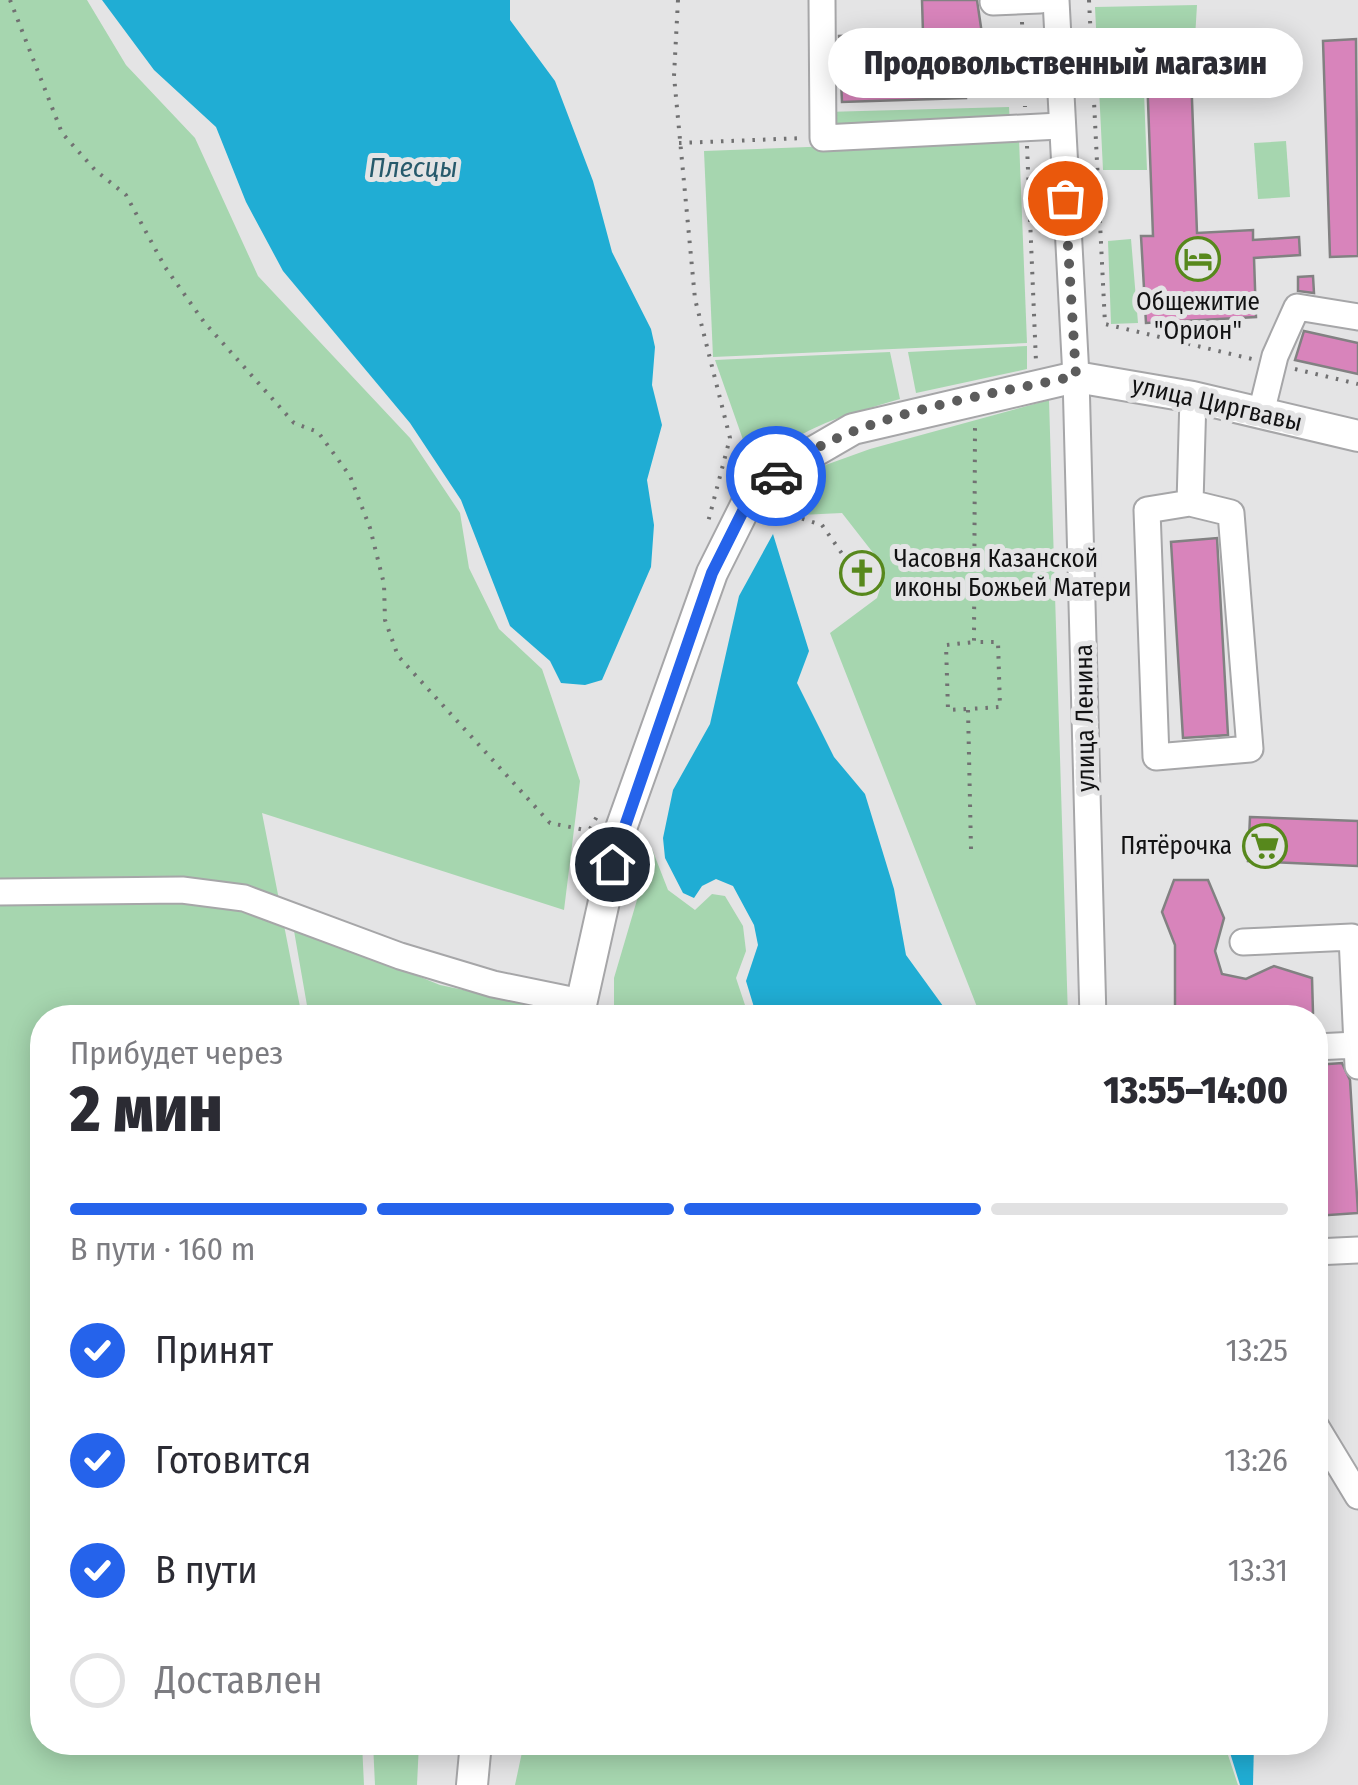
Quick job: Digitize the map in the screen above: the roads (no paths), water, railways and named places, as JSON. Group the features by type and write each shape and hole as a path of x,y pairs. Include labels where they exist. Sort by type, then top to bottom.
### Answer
{"main road":[{"path":"581,1005 604,832 712,573 748,501 784,469 853,429 1076,376"},
{"name":"улица Циргвавы","path":"1076,376 1194,397 1358,436"},
{"path":"472,1785 475,1755"}],"street":[{"path":"822,0 823,138 1060,126"},
{"name":"улица Ленина","path":"1056,0 1076,376 1093,1005"},
{"path":"993,2 1030,1"},
{"path":"1261,413 1273,364 1297,306 1358,317"},
{"path":"1190,502 1194,397"},
{"path":"1190,502 1231,513 1250,749 1156,757 1147,510 1190,502"},
{"path":"0,892 182,890 244,898 400,956 563,1005"},
{"path":"1244,942 1352,936 1358,1066"},
{"path":"1328,1047 1357,1046"},
{"path":"1328,1251 1358,1250"},
{"path":"1328,1447 1358,1496"},
{"path":"1332,1453 1358,1452"}],"water":[{"name":"Плесцы","path":"102,0 510,0 510,20 555,81 593,181 612,252 651,329 655,347 652,385 662,425 647,480 654,525 651,567 602,680 585,685 561,683 550,661 510,626 461,500 410,423 283,271 246,202 216,127 154,70"},
{"path":"773,534 809,651 797,683 834,757 865,794 894,889 906,955 942,1005 753,1005 746,981 758,945 754,925 733,886 716,879 702,886 694,898 683,893 665,858 663,838 673,790 710,724 739,596"},
{"path":"1231,1755 1254,1755 1253,1785 1240,1785"}],"place":[{"name":"Продовольственный магазин","path":"1065,198"},
{"name":"Общежитие \"Орион\"","path":"1198,259"},
{"name":"Часовня Казанской иконы Божьей Матери","path":"862,573"},
{"name":"Пятёрочка","path":"1265,846"}]}
